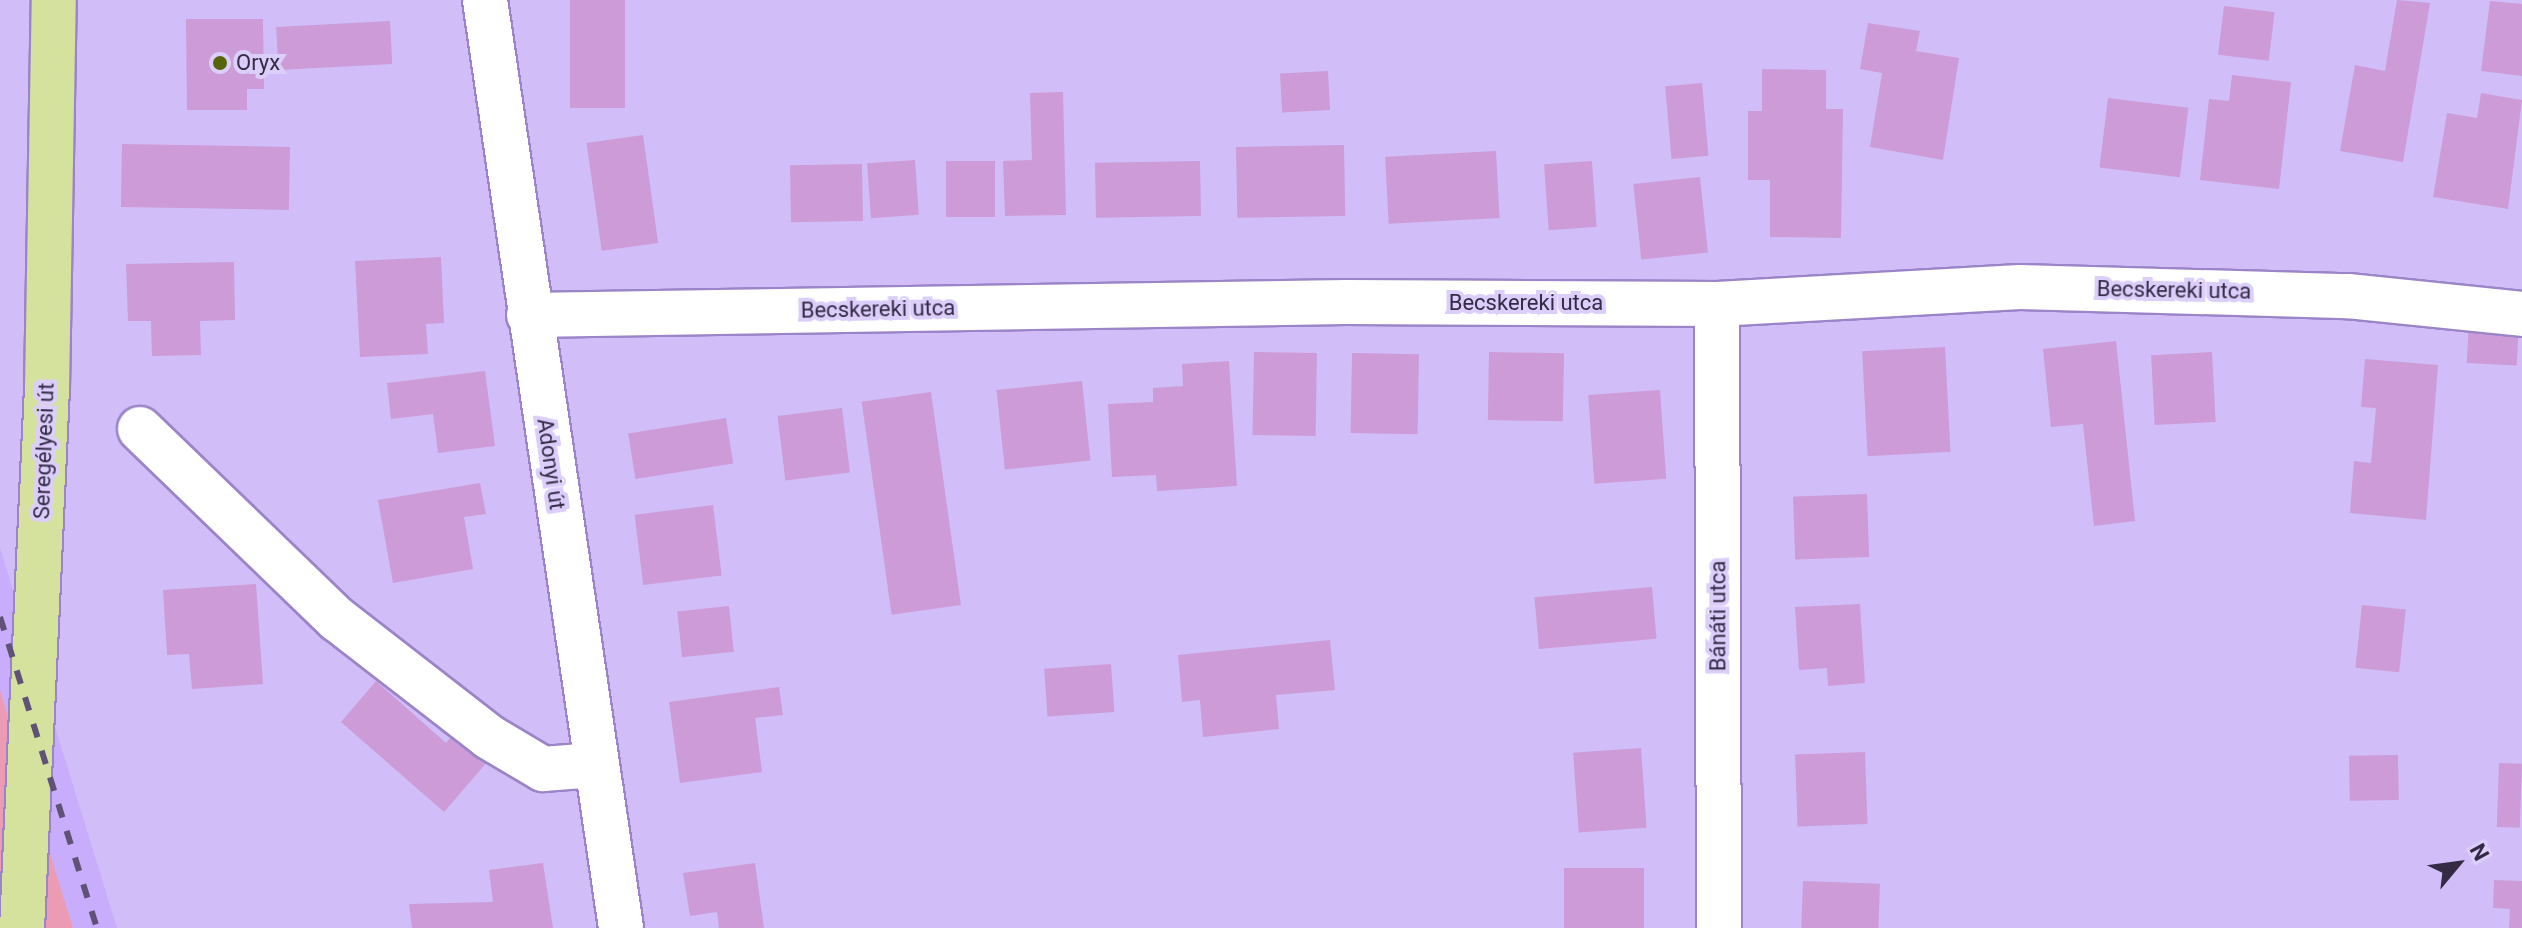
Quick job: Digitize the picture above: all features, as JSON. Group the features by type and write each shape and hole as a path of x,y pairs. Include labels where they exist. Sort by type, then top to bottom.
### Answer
{"main road":[{"name":"Seregélyesi út","path":"19,919 47,388 54,0"}],"street":[{"name":"Adonyi út","path":"485,0 621,928"},
{"name":"Becskereki utca","path":"529,315 1346,302 1717,304 2020,287 2172,288 2522,314"},
{"name":"Bánáti utca","path":"1717,304 1719,928"},
{"path":"140,429 337,619 500,745 543,769 595,765"}],"shaded area":[{"path":"0,548 117,928 73,928 0,690"},
{"path":"0,690 73,928 0,928"}],"building":[{"path":"570,0 625,0 625,108 570,108"},
{"path":"2397,0 2430,3 2403,162 2340,151 2355,65 2385,71"},
{"path":"2490,1 2522,4 2522,76 2481,71"},
{"path":"2224,6 2275,12 2269,61 2218,55"},
{"path":"186,19 263,19 264,89 247,89 247,110 187,110"},
{"path":"390,21 392,64 278,70 276,27"},
{"path":"1868,23 1920,31 1916,51 1959,58 1943,160 1870,147 1882,73 1860,69"},
{"path":"1762,69 1826,70 1826,109 1843,109 1841,238 1770,237 1770,180 1748,180 1748,111 1762,111"},
{"path":"1328,71 1330,110 1282,112 1280,74"},
{"path":"2232,75 2291,82 2279,189 2200,180 2209,99 2229,101"},
{"path":"1702,83 1708,156 1672,159 1665,86"},
{"path":"1063,92 1066,215 1005,216 1003,161 1032,160 1030,93"},
{"path":"2481,93 2522,100 2508,209 2433,197 2447,113 2477,118"},
{"path":"2108,98 2188,108 2180,177 2099,167"},
{"path":"643,135 658,243 602,251 587,143"},
{"path":"122,144 290,147 289,210 121,207"},
{"path":"1344,145 1345,216 1237,218 1236,147"},
{"path":"1496,151 1500,218 1389,224 1385,157"},
{"path":"915,160 919,215 871,218 867,163"},
{"path":"946,161 995,161 995,217 946,217"},
{"path":"1200,161 1201,216 1096,218 1095,163"},
{"path":"1592,161 1597,227 1549,230 1544,164"},
{"path":"862,164 863,221 791,222 790,165"},
{"path":"1700,177 1708,253 1641,260 1633,184"},
{"path":"441,257 444,323 426,324 428,354 360,357 355,261"},
{"path":"234,262 235,320 200,321 201,355 152,356 151,321 128,321 126,264"},
{"path":"2469,320 2519,323 2517,366 2467,363"},
{"path":"2116,341 2135,521 2094,526 2083,424 2051,427 2043,349"},
{"path":"1945,347 1950,452 1868,456 1862,351"},
{"path":"1254,352 1317,353 1316,436 1253,435"},
{"path":"1489,352 1564,353 1563,421 1488,420"},
{"path":"2212,352 2216,422 2155,425 2151,355"},
{"path":"1352,353 1419,354 1418,434 1351,433"},
{"path":"2365,359 2438,365 2426,520 2350,513 2354,461 2371,463 2376,408 2361,407"},
{"path":"1229,361 1237,486 1157,491 1156,475 1112,477 1108,404 1153,402 1153,388 1183,386 1182,364"},
{"path":"485,371 495,446 438,453 433,414 391,419 387,383"},
{"path":"1082,381 1090,461 1005,470 996,390"},
{"path":"1660,390 1666,479 1594,484 1588,395"},
{"path":"931,392 961,605 892,615 862,402"},
{"path":"842,408 850,473 785,480 777,416"},
{"path":"726,418 733,463 635,479 628,433"},
{"path":"480,483 486,514 464,517 473,569 393,583 378,500"},
{"path":"1867,494 1869,557 1795,560 1793,497"},
{"path":"713,505 722,575 643,585 635,515"},
{"path":"256,584 263,684 192,689 189,654 167,655 163,590"},
{"path":"1652,587 1657,639 1539,649 1534,597"},
{"path":"1860,604 1865,683 1828,686 1827,668 1799,670 1795,607"},
{"path":"2362,605 2406,610 2399,672 2355,668"},
{"path":"729,606 734,652 682,657 677,611"},
{"path":"1330,640 1335,690 1276,695 1279,729 1203,737 1200,700 1182,702 1178,655"},
{"path":"1111,664 1114,712 1048,717 1044,669"},
{"path":"376,681 446,743 455,732 488,761 444,812 341,722"},
{"path":"779,687 783,715 755,718 762,772 680,783 669,702"},
{"path":"1641,748 1647,828 1579,833 1573,753"},
{"path":"1865,752 1868,824 1798,826 1795,754"},
{"path":"2398,755 2399,800 2350,801 2349,756"},
{"path":"2499,763 2522,764 2520,828 2497,827"},
{"path":"543,863 553,928 412,928 409,904 493,902 489,870"},
{"path":"755,863 764,928 719,928 717,912 690,916 683,873"},
{"path":"1564,868 1644,868 1644,928 1564,928"},
{"path":"2494,880 2522,881 2522,928 2509,928 2510,909 2493,908"},
{"path":"1803,881 1880,884 1878,928 1801,928"}],"railway":[{"path":"0,617 97,928"}],"place":[{"name":"Oryx","path":"220,63"}]}
